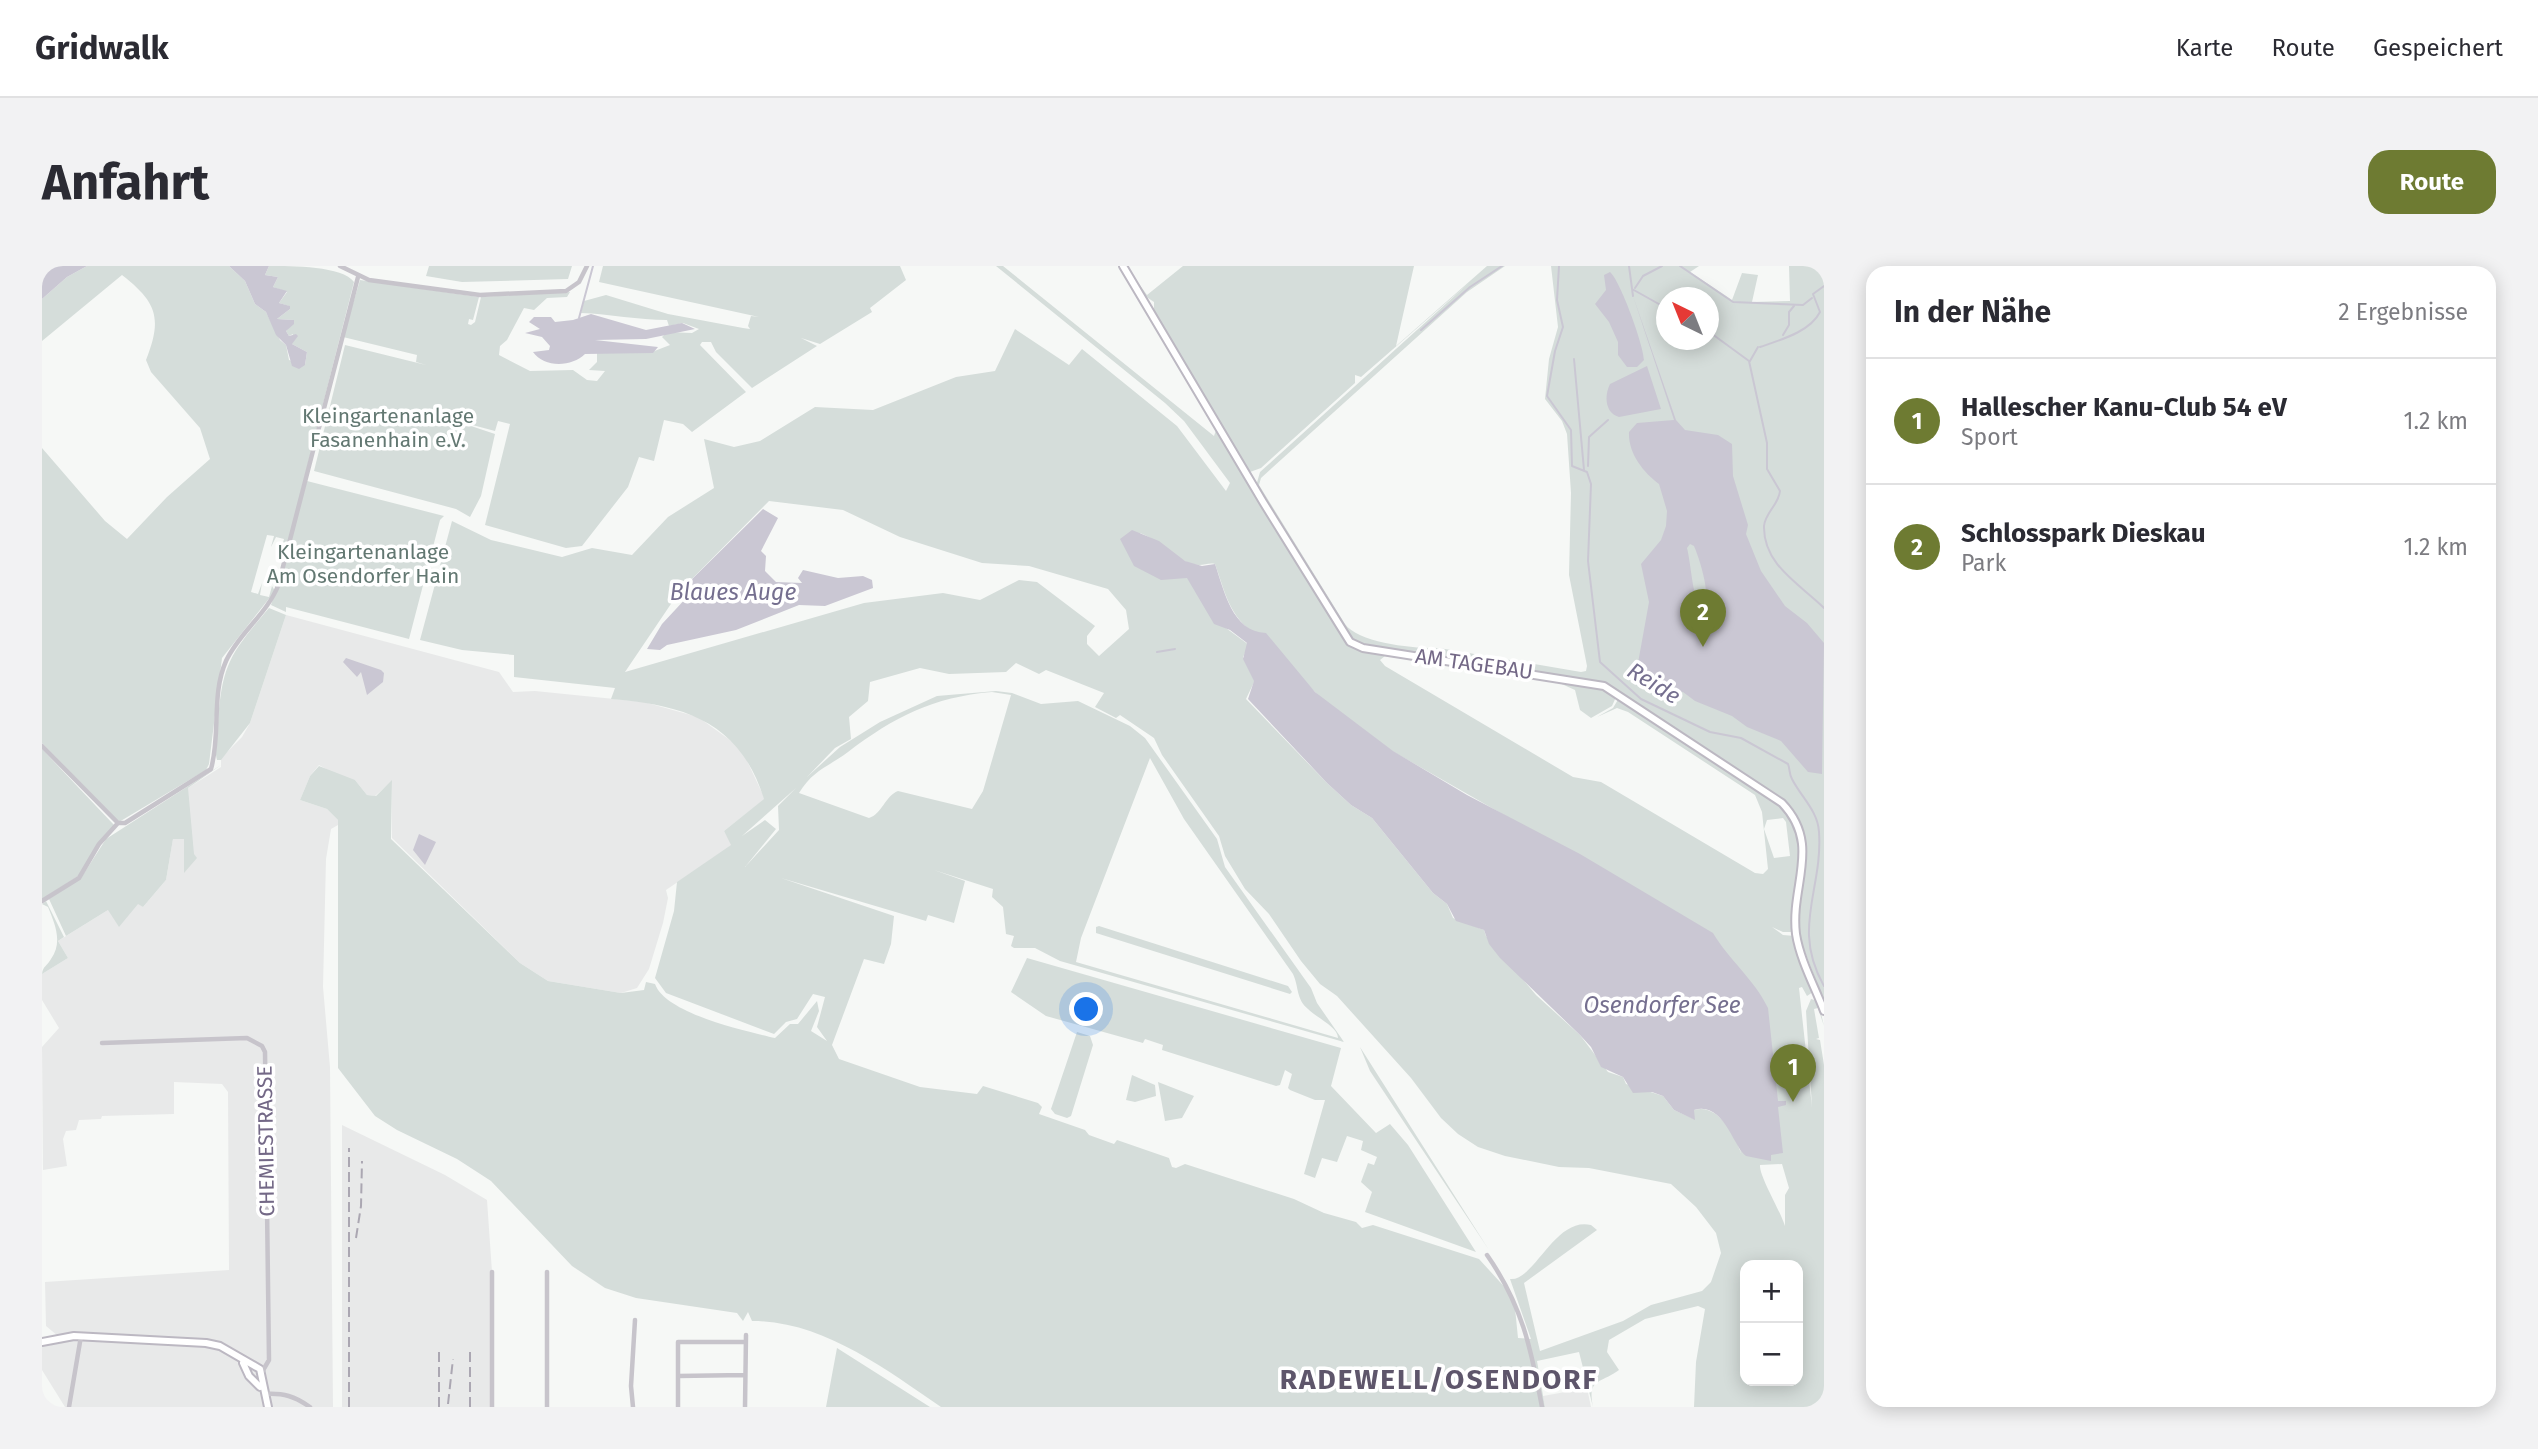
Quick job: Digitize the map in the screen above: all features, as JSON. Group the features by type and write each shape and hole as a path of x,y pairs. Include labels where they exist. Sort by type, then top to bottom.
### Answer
{"street":[{"path":"340,266 358,277 467,295 560,292 575,286 587,266"},
{"name":"AM TAGEBAU","path":"1123,266 1263,502 1350,642 1363,648 1582,680 1604,686 1782,803 1796,820 1803,839 1796,934 1824,1011"},
{"path":"42,901 79,878 99,844 118,823 125,822 211,769 223,669 234,647 269,605 280,579 358,277"},
{"path":"42,746 118,823"},
{"name":"CHEMIESTRASSE","path":"102,1043 247,1038 262,1045 266,1074 268,1364 256,1372"},
{"path":"1487,1255 1509,1288 1522,1316 1542,1407"},
{"path":"492,1272 492,1407"},
{"path":"547,1272 547,1407"},
{"path":"633,1407 631,1386 635,1320"},
{"path":"745,1407 746,1335"},
{"path":"42,1342 81,1336 220,1346 238,1356 256,1372 268,1407"},
{"path":"69,1407 81,1336"},
{"path":"678,1407 678,1342 746,1342"},
{"path":"678,1376 745,1375"},
{"path":"264,1393 282,1393 296,1397 310,1407"}],"shaded area":[{"path":"286,615 499,672 513,692 535,691 644,702 698,717 741,748 765,799 724,831 732,845 666,890 668,898 663,923 649,969 637,988 621,993 548,981 520,963 392,838 392,781 375,796 367,795 355,780 349,782 319,765 310,776 300,800 327,809 338,820 338,825 331,829 326,859 323,987 330,1067 333,1407 65,1407 42,1370 42,1347 56,1344 58,1336 46,1326 45,1282 229,1270 228,1092 222,1084 174,1082 174,1114 102,1116 101,1119 79,1120 76,1130 66,1131 63,1139 67,1166 43,1170 42,1047 59,1028 42,1000 42,974 68,958 58,941 108,910 138,903 143,907 166,880 173,839 184,838 184,871 188,788 221,767 221,758 242,737 250,723"},
{"path":"342,1125 445,1175 487,1200 492,1272 492,1407 342,1407"},
{"path":"1587,1388 1591,1407 1545,1407 1543,1396"}],"green space":[{"path":"87,266 229,266 245,281 255,304 266,312 280,340 286,345 289,360 305,365 307,352 292,344 293,334 289,336 286,331 294,320 277,319 290,309 289,306 279,303 287,292 273,287 278,277 265,275 269,266 328,270 354,282 286,550 281,550 284,539 276,537 271,547 274,536 267,535 251,592 258,594 262,583 260,595 269,597 272,586 275,591 222,658 209,764 206,770 119,822 42,743 42,448 105,521 127,539 167,497 210,459 200,428 151,372 146,360 154,333 154,313 143,294 122,275 42,341 42,299 67,277"},
{"path":"429,266 572,266 568,279 462,282 426,276"},
{"name":"Kleingartenanlage Fasanenhain e.V.","path":"603,266 900,266 906,280 870,308 872,312 820,344 801,338 817,346 752,388 716,352 711,342 702,342 700,345 746,392 692,432 683,424 664,420 654,461 639,457 628,487 582,546 566,548 485,525 510,424 498,421 495,431 450,419 495,434 481,496 470,517 456,509 314,471 345,345 426,365 416,362 417,355 343,337 360,280 479,297 473,320 469,319 468,324 471,325 475,322 481,297 570,292 567,297 547,298 534,310 524,308 507,340 500,346 499,355 530,371 573,370 587,380 597,381 605,371 589,370 597,362 597,353 652,352 670,345 662,337 667,332 692,333 699,329 683,323 669,326 667,320 581,313 584,301 606,295 668,314 750,329 748,326 751,316 759,317 599,282"},
{"path":"996,266 1003,266 1214,436 1216,430 1118,266 1121,266 1351,644 1606,689 1616,697 1612,706 1591,718 1580,710 1575,690 1555,681 1385,656 1380,660 1385,666 1573,777 1601,782 1755,873 1763,874 1768,869 1762,812 1755,795 1628,712 1617,708 1597,717 1613,708 1619,698 1788,812 1802,843 1795,932 1783,932 1772,927 1783,935 1795,936 1813,992 1807,996 1802,987 1799,988 1812,1107 1806,1011 1811,999 1818,1001 1824,1026 1818,1008 1814,1009 1819,1038 1816,1039 1820,1040 1824,1065 1824,1407 1694,1407 1696,1362 1705,1309 1698,1306 1645,1319 1609,1340 1607,1352 1619,1370 1594,1386 1593,1407 1579,1352 1537,1361 1545,1407 941,1407 875,1363 828,1338 804,1329 752,1321 748,1312 743,1321 737,1313 636,1298 605,1288 572,1266 491,1181 457,1159 397,1130 375,1116 338,1068 338,820 327,809 300,800 310,776 319,766 355,780 367,795 376,796 392,780 391,839 520,963 548,981 621,993 644,990 646,982 655,984 662,995 690,1012 727,1026 775,1038 790,1024 798,1024 817,1001 819,1011 811,1031 827,1041 817,1027 825,997 813,994 797,1019 786,1022 774,1034 666,993 655,978 674,911 677,882 731,845 724,831 764,799 754,773 725,735 686,713 663,706 611,699 615,688 514,677 514,655 462,650 420,640 452,521 491,540 562,557 592,548 632,555 668,517 714,488 704,439 734,447 760,441 815,407 873,410 956,377 995,371 1015,329 1069,365 1082,349 1177,426 1226,491 1230,483 1184,421","holes":["769,501 843,510 900,537 982,563 1029,566 1108,589 1126,610 1129,629 1099,656 1087,644 1087,636 1095,626 1037,582 1019,580 980,600 943,593 864,603 625,672 679,592","1140,533 1186,562 1196,565 1215,564 1229,603 1239,620 1320,697 1392,751 1676,913 1741,1153 1730,1130 1711,1111 1694,1110 1694,1119 1674,1110 1663,1096 1626,1084 1623,1077 1608,1072 1580,1035 1536,995 1486,936 1484,930 1453,918 1447,904 1433,893 1372,818 1351,805 1327,783 1246,699 1256,678 1243,657 1249,645 1211,617 1190,577 1156,576","1016,663 1039,674 1046,670 1104,693 1095,707 1116,718 1120,715 1154,738 1162,755 1219,836 1225,856 1245,889 1269,914 1320,984 1337,996 1411,1078 1441,1118 1458,1134 1478,1147 1505,1156 1559,1167 1589,1168 1671,1184 1696,1207 1716,1233 1721,1253 1711,1282 1702,1291 1651,1305 1623,1321 1540,1351 1524,1283 1597,1230 1591,1225 1578,1225 1567,1230 1528,1271 1510,1279 1531,1339 1518,1338 1515,1308 1510,1293 1479,1259 1373,1225 1362,1228 1356,1222 1324,1213 1294,1199 1185,1164 1172,1167 1169,1158 1117,1140 1114,1144 1089,1135 1085,1130 1039,1114 1042,1107 1038,1103 983,1086 977,1094 920,1087 839,1059 832,1045 864,959 884,964 891,944 894,916 781,878 926,921 928,915 954,923 965,881 934,870 993,889 992,897 1003,907 1006,934 1014,936 1011,946 1014,948 1035,948 1060,961 1344,1042 1317,1003 1311,988 1225,867 1217,839 1145,738 1130,726 1078,701 1041,704 1012,693 996,691 937,696 880,722 840,747 807,777 835,748 851,739 849,717 868,701 870,682 920,668 949,674 1006,672","992,692 1011,695 983,791 972,809 898,791 869,818 799,793 815,774 898,719 933,704","1150,758 1184,819 1293,974 1301,1001 1331,1026 1338,1038 1076,962 1081,938","796,788 778,806 779,830 745,867 776,829 765,820 742,836","1783,818 1786,822 1790,856 1774,858 1764,829 1767,820","1782,1164 1789,1188 1785,1195 1785,1226 1760,1165"]},
{"path":"1126,266 1147,295 1183,266 1414,266 1396,346 1487,266 1505,266 1467,292 1261,478 1259,485 1345,624 1352,631 1388,643 1439,648 1581,672 1586,671 1587,666 1569,575 1571,493 1567,434 1562,421 1545,399 1549,359 1558,327 1551,266 1699,266 1690,272 1712,287 1656,287 1656,350 1719,350 1719,291 1732,300 1742,273 1758,275 1752,302 1790,301 1789,266 1824,266 1824,1001 1798,934 1805,839 1794,815 1599,682 1463,660 1460,657 1456,659 1359,643 1349,636 1256,486 1260,472 1470,282 1361,377 1355,375 1355,383 1261,468 1250,472 1154,313 1154,302 1142,294"},
{"name":"Kleingartenanlage Am Osendorfer Hain","path":"307,481 444,516 440,520 409,639 286,607 286,612 271,605 289,550 300,552 289,546"},
{"path":"269,608 286,615 250,723 221,760 217,760 220,703 226,672 237,648"},
{"path":"42,749 114,825 80,875 42,899"},
{"path":"221,765 188,788 194,854 197,858 184,873 184,839 173,839 166,880 143,907 138,904 119,927 108,910 66,936 49,899 81,878 106,839"},
{"path":"46,901 64,937 58,941 68,958 42,974 57,946 55,926 48,907 42,904"},
{"path":"1096,927 1288,986 1292,992 1290,994 1096,933"},
{"path":"1027,958 1341,1048 1331,1086 1376,1133 1390,1124 1408,1145 1476,1252 1365,1212 1372,1192 1361,1182 1368,1163 1374,1165 1377,1157 1361,1150 1363,1141 1347,1136 1337,1162 1322,1158 1315,1178 1304,1174 1325,1100 1315,1100 1290,1090 1288,1088 1292,1074 1285,1070 1280,1085 1276,1086 1162,1050 1163,1045 1145,1039 1143,1043 1046,1016 1011,992"},
{"path":"1077,1032 1090,1036 1093,1045 1071,1116 1067,1118 1055,1114 1051,1109"},
{"path":"1360,1047 1489,1250 1370,1071"},
{"path":"1132,1075 1155,1085 1156,1096 1135,1102 1126,1100"},
{"path":"1158,1082 1194,1096 1182,1118 1165,1121"},
{"path":"837,1348 930,1407 826,1407"}],"water":[{"path":"42,266 87,266 67,277 42,299"},
{"path":"229,266 269,266 265,275 278,277 273,287 287,291 279,303 290,306 290,309 277,319 294,320 294,324 286,331 289,336 298,336 292,344 307,352 305,365 299,369 292,366 286,345 276,335 266,312 255,304 245,281"},
{"path":"1610,272 1625,300 1640,341 1644,360 1637,367 1627,367 1618,355 1618,342 1609,322 1595,304 1606,290 1604,275"},
{"path":"1633,296 1676,420 1685,430 1718,435 1732,444 1733,476 1748,525 1746,534 1761,571 1785,606 1807,623 1824,643 1822,774 1808,772 1781,741 1695,701 1683,692 1662,690 1658,682 1638,663 1649,602 1641,564 1661,540 1667,511 1659,484 1647,474 1634,455 1629,432 1637,423 1674,420","holes":["1690,544 1694,546 1706,589 1702,611 1694,592 1687,548"]},
{"path":"591,314 646,330 682,323 695,329 646,339 595,340 658,347 653,353 585,354 573,361 558,364 544,361 533,352 549,350 550,346 542,337 525,333 540,329 529,322 534,317 551,317 555,322"},
{"path":"1647,366 1661,409 1619,417 1614,415 1607,404 1610,384"},
{"name":"Blaues Auge","path":"763,509 778,518 761,551 766,556 765,571 776,582 802,583 798,578 803,570 838,578 863,576 872,580 873,588 825,606 799,605 736,630 667,645 660,650 647,649 662,624 688,596 679,592"},
{"name":"Osendorfer See","path":"1132,530 1159,541 1185,561 1202,566 1215,564 1226,597 1237,618 1254,631 1266,633 1315,692 1393,751 1467,795 1580,854 1713,933 1756,988 1768,1008 1778,1101 1786,1101 1786,1105 1778,1107 1783,1153 1771,1155 1771,1161 1746,1156 1713,1112 1694,1110 1695,1120 1674,1110 1663,1096 1652,1092 1633,1093 1623,1077 1601,1067 1591,1047 1580,1035 1500,958 1489,944 1484,930 1456,921 1447,904 1433,893 1372,818 1351,805 1327,783 1248,699 1254,681 1243,659 1247,643 1230,630 1214,624 1187,578 1161,580 1134,566 1120,539"},
{"path":"346,658 381,670 384,673 383,682 367,695 361,672 357,677 343,662"},
{"path":"419,834 436,842 425,865 413,850"}],"waterway":[{"path":"579,318 593,266"},
{"path":"1421,330 1470,287 1502,266"},
{"name":"Reide","path":"1559,266 1557,300 1563,327 1555,351 1547,396 1571,430 1572,466 1587,472 1591,484 1588,561 1600,662 1641,699 1710,732 1741,738 1788,764 1791,777 1818,824 1819,853 1809,927 1814,965 1824,986"},
{"path":"1629,266 1633,296"},
{"path":"1635,288 1643,276 1662,266"},
{"path":"1680,266 1733,302 1803,305 1812,298"},
{"path":"1760,347 1809,325 1820,312 1813,294 1824,286"},
{"path":"1632,289 1656,302"},
{"path":"1783,335 1789,325 1789,312 1794,306"},
{"path":"1719,339 1749,361 1767,443 1767,469 1780,491 1764,526 1765,540 1776,563 1824,608"},
{"path":"1750,361 1758,347"},
{"path":"1574,359 1584,470"},
{"path":"1588,466 1589,437 1608,420"},
{"path":"1157,652 1175,649"}],"railway":[{"path":"349,1148 349,1407"},
{"path":"356,1238 361,1206 362,1161"},
{"path":"439,1349 439,1407"},
{"path":"470,1349 470,1407"},
{"path":"448,1404 453,1359"}],"place":[{"name":"Schlosspark Dieskau","path":"1703,647"},
{"name":"Hallescher Kanu-Club 54 eV","path":"1793,1102"}],"district":[{"name":"RADEWELL/OSENDORF","path":"1439,1379"}]}
